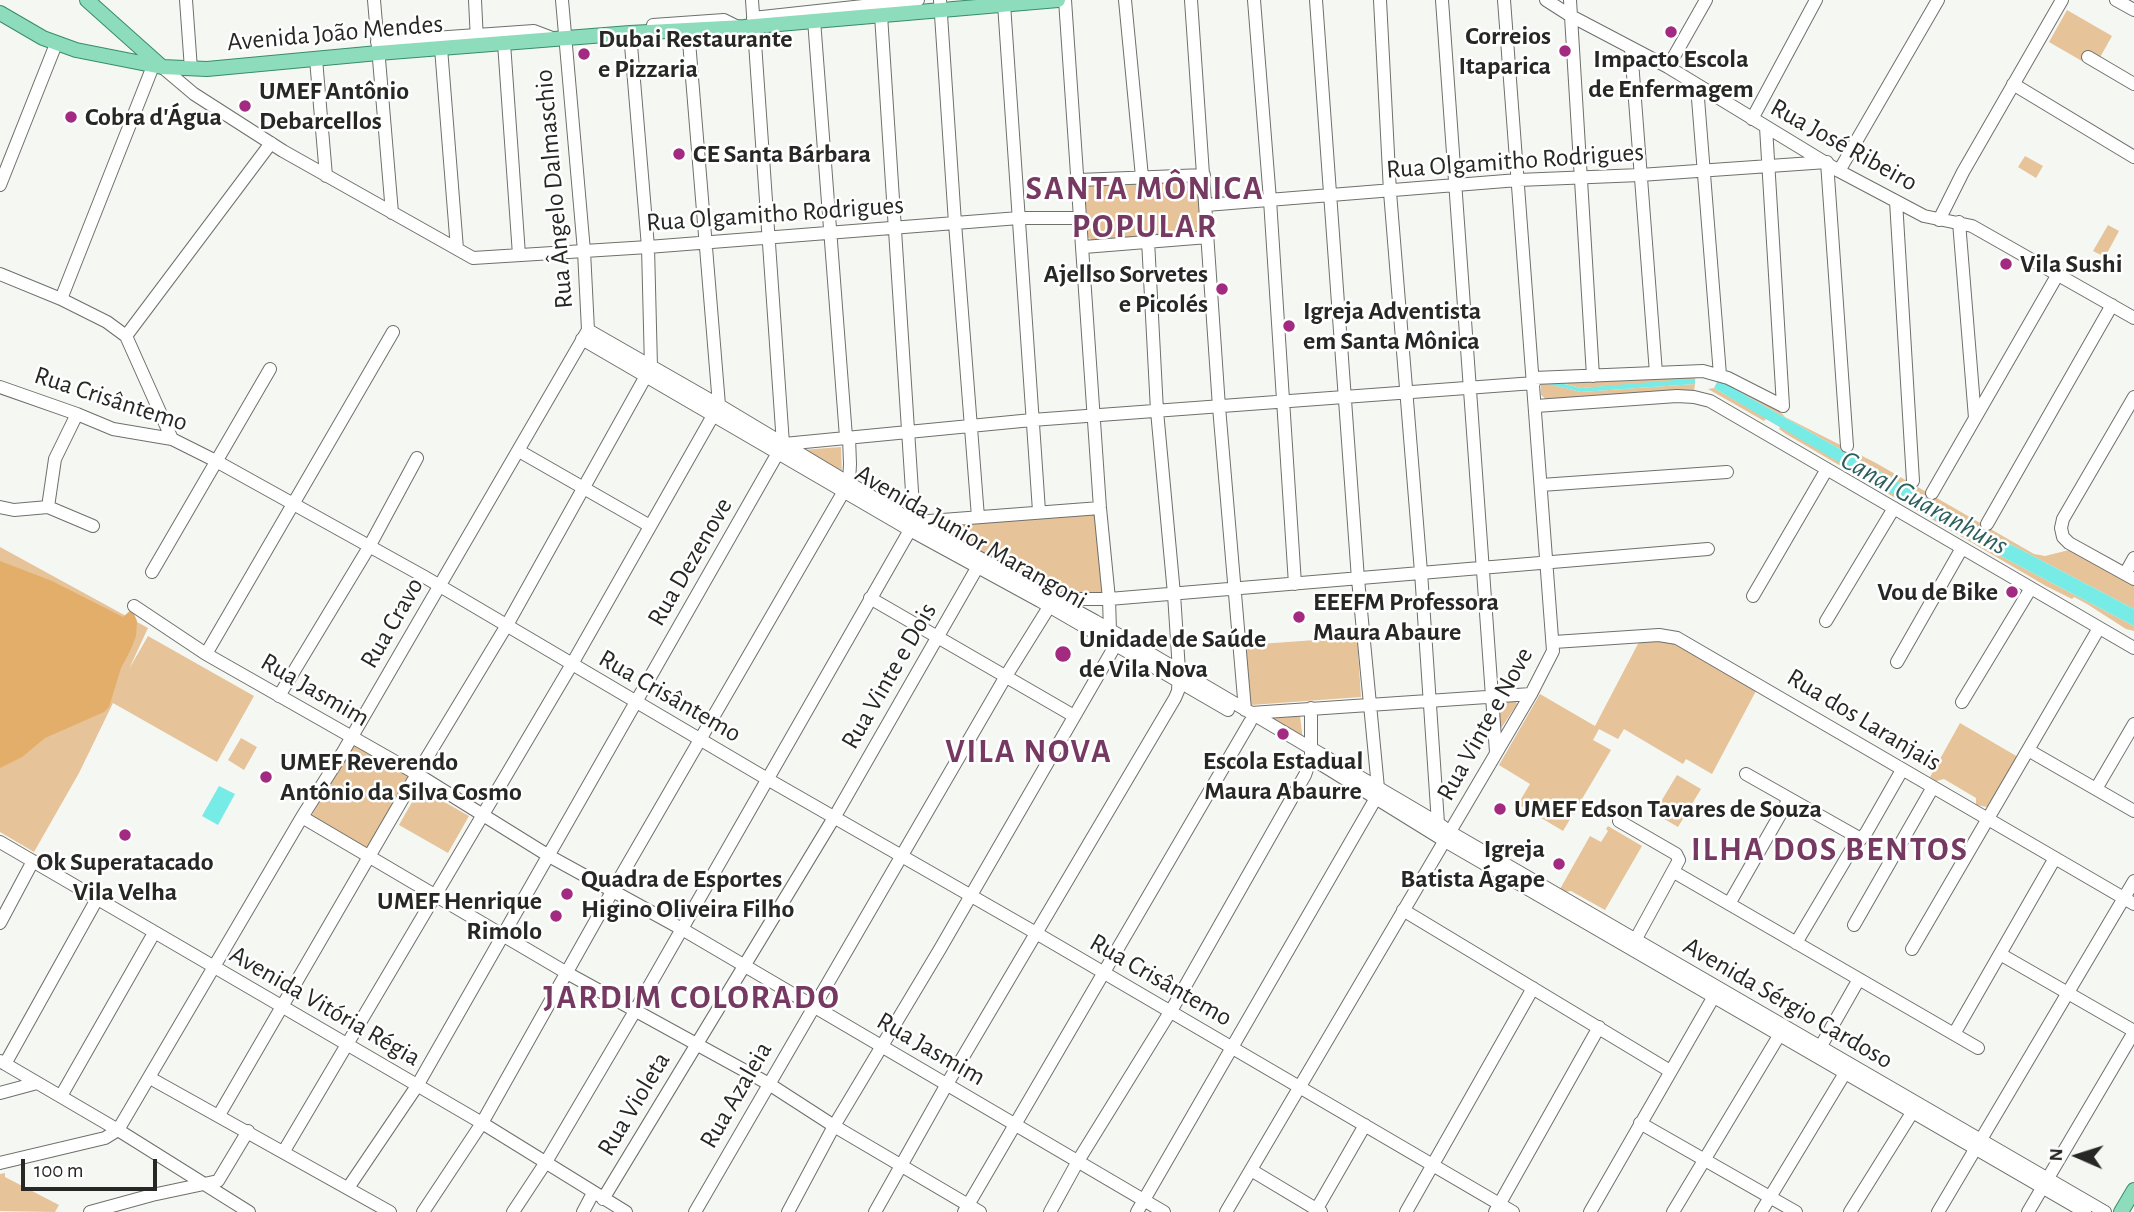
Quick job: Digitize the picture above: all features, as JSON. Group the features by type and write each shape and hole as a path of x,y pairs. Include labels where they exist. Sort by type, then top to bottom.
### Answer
{"main road":[{"path":"87,0 157,65"},
{"name":"Avenida João Mendes","path":"0,13 57,44 100,56 191,69 316,59 377,47 441,48 477,40 504,43 881,15 941,4 1004,4 1058,0"},
{"path":"2121,1212 2134,1190"}],"street":[{"path":"186,0 191,69"},
{"path":"373,0 392,213"},
{"path":"474,0 477,40"},
{"path":"562,0 565,38"},
{"path":"752,0 749,23 769,236 781,449 847,437 971,426 1534,380 1694,371 1720,376 1783,406 1766,127"},
{"name":"Avenida João Mendes","path":"377,47 477,40 534,31 565,38 587,29 724,20 749,23 918,0"},
{"path":"788,1212 834,1126 1074,716 1113,638 1100,508 1065,0"},
{"path":"1125,0 1142,177"},
{"path":"966,1208 1248,715 1234,589 1219,407 1191,0"},
{"path":"1254,0 1295,584"},
{"path":"1140,1206 1377,793 1358,579 1316,0"},
{"path":"1380,0 1390,192 1422,572 1438,823"},
{"path":"1442,0 1496,753"},
{"name":"Rua Vinte e Nove","path":"1226,1212 1551,657 1554,642 1504,0"},
{"name":"Rua José Ribeiro","path":"1546,0 1668,68 1839,171 1924,216 1972,226 2058,274"},
{"path":"1570,0 1593,376"},
{"path":"1668,68 1706,0"},
{"path":"1752,119 1816,0"},
{"path":"1839,171 1938,0"},
{"path":"1939,220 1952,191 2062,0"},
{"path":"941,4 978,517"},
{"path":"1004,4 1039,512"},
{"path":"513,1212 546,1162 635,1011 912,526 881,15"},
{"path":"423,1212 482,1124 613,890 846,487 850,458 814,20"},
{"path":"284,1151 572,664 716,410 688,29"},
{"path":"219,1115 507,625 649,372 648,247 630,33"},
{"name":"Rua Ângelo Dalmaschio","path":"565,38 584,251 585,335"},
{"path":"504,43 519,255"},
{"path":"0,184 57,44"},
{"path":"441,48 457,249"},
{"path":"1631,48 1656,373"},
{"path":"2088,57 2134,84"},
{"path":"316,59 326,176"},
{"path":"61,299 157,65 194,94 271,143 457,249"},
{"path":"2013,84 2134,157"},
{"path":"1697,86 1720,376"},
{"path":"126,336 271,143"},
{"path":"1827,162 1847,446"},
{"name":"Rua Olgamitho Rodrigues","path":"1206,205 1518,180 1640,176 1827,162"},
{"path":"1079,180 1204,176"},
{"path":"1896,201 1913,481"},
{"name":"Rua Olgamitho Rodrigues","path":"457,249 473,258 1019,218 1082,218"},
{"path":"1959,222 1975,419"},
{"path":"1084,247 1208,237"},
{"path":"875,1212 947,1084 1175,698 1179,677 1157,411 1148,240"},
{"path":"0,274 61,299 107,322 126,336 172,439"},
{"path":"1932,493 2058,274 2134,318"},
{"path":"1987,524 2112,305"},
{"path":"206,654 393,332"},
{"name":"Avenida Junior Marangoni","path":"585,335 912,526 981,562 1248,715 1447,837"},
{"name":"Rua Cravo","path":"118,1130 440,587 585,335"},
{"path":"152,572 270,369"},
{"name":"Rua Crisântemo","path":"0,387 113,429 172,439 216,461 507,625 769,780 1432,1163 1497,1208 1513,1212"},
{"path":"1536,406 1677,396 1694,397 1717,405 2134,648"},
{"path":"2134,397 2063,519 2061,528 2063,537 2069,543 2129,576 2134,558"},
{"path":"48,507 55,459 77,414"},
{"name":"Rua Dezenove","path":"348,1188 417,1086 781,449"},
{"path":"519,451 650,526"},
{"path":"279,696 369,547 417,458"},
{"path":"1753,596 1827,469"},
{"path":"1541,485 1727,472"},
{"path":"0,507 14,510 48,507 93,526"},
{"path":"912,526 978,517 1100,508"},
{"path":"1826,621 1894,508"},
{"path":"1897,662 1962,548"},
{"path":"1051,602 1708,549"},
{"name":"Rua Vinte e Dois","path":"834,817 981,562"},
{"path":"1962,702 2031,588"},
{"path":"870,598 1074,716"},
{"name":"Rua Azaleia","path":"695,1212 1051,602"},
{"name":"Rua Jasmim","path":"134,606 206,654 417,775 549,856 682,929 1015,1123 1078,1161 1140,1206 1164,1212"},
{"path":"1912,948 2098,628"},
{"name":"Rua dos Laranjais","path":"1554,642 1659,635 1677,638 2129,901"},
{"path":"1248,715 1431,699 1531,694"},
{"path":"1050,1212 1078,1161 1171,1012 1306,775 1311,754 1311,708"},
{"path":"2096,789 2134,724"},
{"path":"2028,750 2134,811"},
{"path":"1796,943 1902,770"},
{"path":"1746,774 1861,839"},
{"path":"1854,925 1933,787"},
{"name":"Avenida Junior Marangoni","path":"1377,793 1438,823 1447,837"},
{"path":"1729,904 1790,799"},
{"path":"302,817 567,973 769,1084 966,1208 980,1212"},
{"name":"Rua Violeta","path":"583,1212 598,1196 696,1045 834,817"},
{"path":"1619,821 1678,856 1679,860 1633,945"},
{"name":"Avenida Sérgio Cardoso","path":"1447,837 1979,1145 2045,1184 2085,1212"},
{"name":"Avenida Vitória Régia","path":"0,842 482,1124 626,1212"},
{"path":"1954,1034 2055,859"},
{"path":"0,923 33,860"},
{"path":"1674,872 1978,1048"},
{"path":"1938,1212 2066,994 2129,901 2134,881"},
{"path":"97,899 2,1062 249,1212"},
{"path":"1404,910 1670,1071"},
{"path":"61,1096 154,933"},
{"path":"2000,954 2134,1032 2028,1212"},
{"path":"1818,1052 1859,979"},
{"path":"1406,1212 1533,988"},
{"path":"1590,1212 1716,993"},
{"path":"1497,1208 1599,1027"},
{"path":"1673,1212 1782,1031"},
{"path":"1761,1212 1847,1069"},
{"path":"150,1078 390,1212"},
{"path":"0,1093 37,1083"},
{"path":"1850,1212 1915,1108"},
{"path":"1640,1123 1796,1212"},
{"path":"1251,1170 1318,1211 1365,1125"},
{"path":"0,1163 105,1139 118,1130"},
{"path":"90,1212 218,1181 248,1131"},
{"name":"Avenida Sérgio Cardoso","path":"2045,1184 2105,1212"}],"shaded area":[{"path":"2067,10 2112,36 2094,68 2049,42"},
{"path":"2025,156 2043,166 2036,178 2018,167"},
{"path":"1184,181 1200,193 1202,229 1197,233 1092,241 1088,237 1085,191 1089,185"},
{"path":"2108,225 2119,231 2105,257 2093,251"},
{"path":"1696,375 1695,380 1581,388 1557,382"},
{"path":"1718,379 1773,404 1785,417 1876,463 2034,554 2045,556 2069,550 2134,585 2134,609 1972,524 1724,383 1717,382"},
{"path":"1548,380 1549,384 1581,392 1695,384 1694,391 1547,400 1541,395 1541,385 1542,381"},
{"path":"1714,388 1849,466 1972,541 2134,626 2134,631 2126,629 2074,597 2072,599 2046,586 1786,434 1780,427 1766,419 1764,421 1708,389"},
{"path":"841,447 842,475 802,450"},
{"path":"1092,514 1097,518 1103,594 1063,596 1048,591 939,527"},
{"path":"0,547 148,628 129,669 148,636 254,696 217,762 113,703 79,773 34,852 0,832"},
{"path":"0,561 52,581 123,617 132,609 137,621 136,636 121,668 109,707 104,712 45,738 22,757 0,768"},
{"path":"1357,637 1361,697 1251,705 1246,645"},
{"path":"1640,640 1672,643 1757,689 1712,774 1686,759 1683,764 1624,729 1618,739 1599,729 1593,740 1611,750 1563,831 1518,804 1530,784 1499,765 1540,694 1595,726"},
{"path":"1515,700 1517,704 1500,730 1499,703"},
{"path":"1300,716 1303,741 1267,719"},
{"path":"1960,723 2018,757 1991,805 1987,807 1976,805 1976,798 1944,779 1936,781 1930,777"},
{"path":"241,738 257,747 244,770 228,760"},
{"path":"355,745 408,776 368,847 314,819 312,815 351,746"},
{"path":"1677,775 1701,789 1678,827 1654,813"},
{"path":"420,788 469,816 448,853 399,825"},
{"path":"1608,826 1642,846 1605,910 1571,891 1560,889 1590,836 1601,842"},
{"path":"5,1173 5,1177 59,1205 55,1212 0,1211 0,1174"}],"water":[{"path":"1548,380 1581,388 1695,380 1695,384 1581,392 1548,384"},
{"name":"Canal Guaranhuns","path":"1717,382 1724,383 1972,524 2134,609 2134,626 1972,541 1714,388"},
{"path":"219,786 235,794 218,825 202,816"}],"place":[{"name":"Impacto Escola de Enfermagem","path":"1671,32"},
{"name":"Correios Itaparica","path":"1565,51"},
{"name":"Dubai Restaurante e Pizzaria","path":"584,54"},
{"name":"UMEF Antônio Debarcellos","path":"245,106"},
{"name":"Cobra d'Água","path":"71,117"},
{"name":"CE Santa Bárbara","path":"679,154"},
{"name":"Vila Sushi","path":"2006,264"},
{"name":"Ajellso Sorvetes e Picolés","path":"1222,289"},
{"name":"Igreja Adventista em Santa Mônica","path":"1289,326"},
{"name":"Vou de Bike","path":"2012,592"},
{"name":"EEEFM Professora Maura Abaure","path":"1299,617"},
{"name":"Unidade de Saúde de Vila Nova","path":"1063,654"},
{"name":"Escola Estadual Maura Abaurre","path":"1283,734"},
{"name":"UMEF Reverendo Antônio da Silva Cosmo","path":"266,777"},
{"name":"UMEF Edson Tavares de Souza","path":"1500,809"},
{"name":"Ok Superatacado Vila Velha","path":"125,835"},
{"name":"Igreja Batista Ágape","path":"1559,864"},
{"name":"Quadra de Esportes Higino Oliveira Filho","path":"567,894"},
{"name":"UMEF Henrique Rimolo","path":"556,916"}],"district":[{"name":"SANTA MÔNICA POPULAR","path":"1145,208"},
{"name":"VILA NOVA","path":"1029,752"},
{"name":"ILHA DOS BENTOS","path":"1830,850"},
{"name":"JARDIM COLORADO","path":"692,998"}]}
